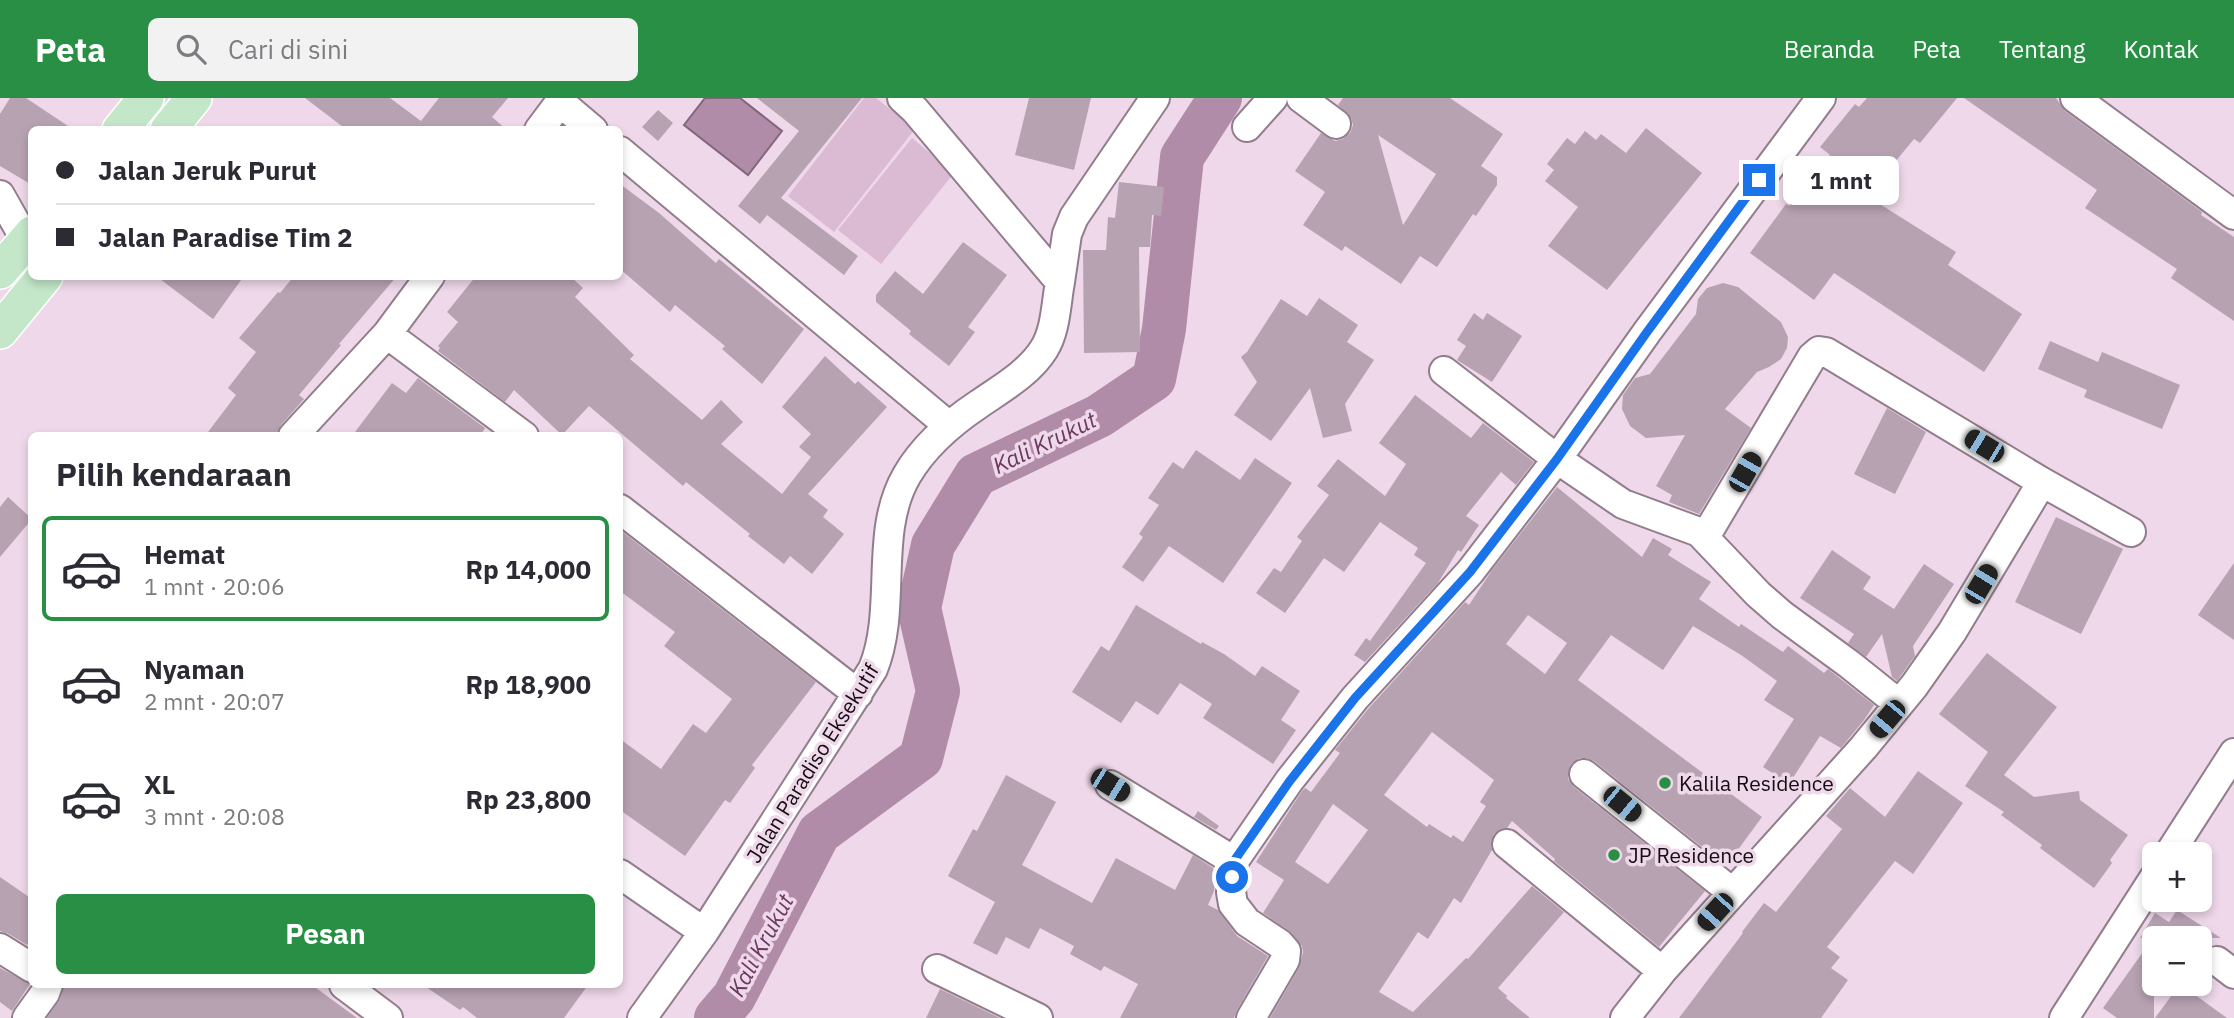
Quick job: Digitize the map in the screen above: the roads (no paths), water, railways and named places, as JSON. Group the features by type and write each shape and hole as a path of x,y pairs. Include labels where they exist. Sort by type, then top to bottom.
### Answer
{"main road":[{"path":"123,126 146,98"},
{"path":"171,126 194,98"},
{"path":"0,271 28,239"},
{"path":"0,331 43,280"}],"street":[{"path":"902,98 915,110 1059,282"},
{"name":"Jalan Paradiso Eksekutif","path":"642,1018 704,932 873,668 881,649 885,623 891,523 907,475 949,426 1012,381 1045,349 1052,329 1067,234 1074,217 1155,98"},
{"path":"1247,127 1273,98"},
{"path":"1301,98 1336,124"},
{"path":"2075,98 2234,215"},
{"path":"542,126 561,100 589,126"},
{"path":"1251,1018 1285,960 1286,951 1247,922 1233,904 1231,892 1234,861 1289,782 1366,684 1470,572 1557,459 1647,332 1819,101"},
{"path":"623,154 949,426"},
{"path":"1,199 28,237"},
{"path":"297,432 387,334 427,280"},
{"path":"387,334 519,432"},
{"path":"1705,537 1812,357 1819,351 1826,352 2042,482 2131,532"},
{"path":"1444,371 1557,459 1623,504 1705,537 1758,594 1782,615 1899,704"},
{"path":"1625,1018 1662,971 1899,704 1952,632 2042,482"},
{"path":"623,511 858,694"},
{"path":"2177,842 2234,754"},
{"path":"1584,774 1732,892"},
{"path":"1110,785 1234,861"},
{"path":"1507,844 1662,971"},
{"path":"623,876 704,932"},
{"path":"2064,1018 2142,897"},
{"path":"0,948 28,966"},
{"path":"937,969 1038,1018"},
{"path":"27,1018 47,988"},
{"path":"348,988 388,1018"}],"waterway":[{"name":"Kali Krukut","path":"716,1018 734,997 819,833 921,758 938,691 919,608 933,545 976,475 1099,416 1154,379 1164,329 1182,157 1220,98"}],"place":[{"name":"Kalila Residence","path":"1665,783"},
{"name":"JP Residence","path":"1614,855"}]}
